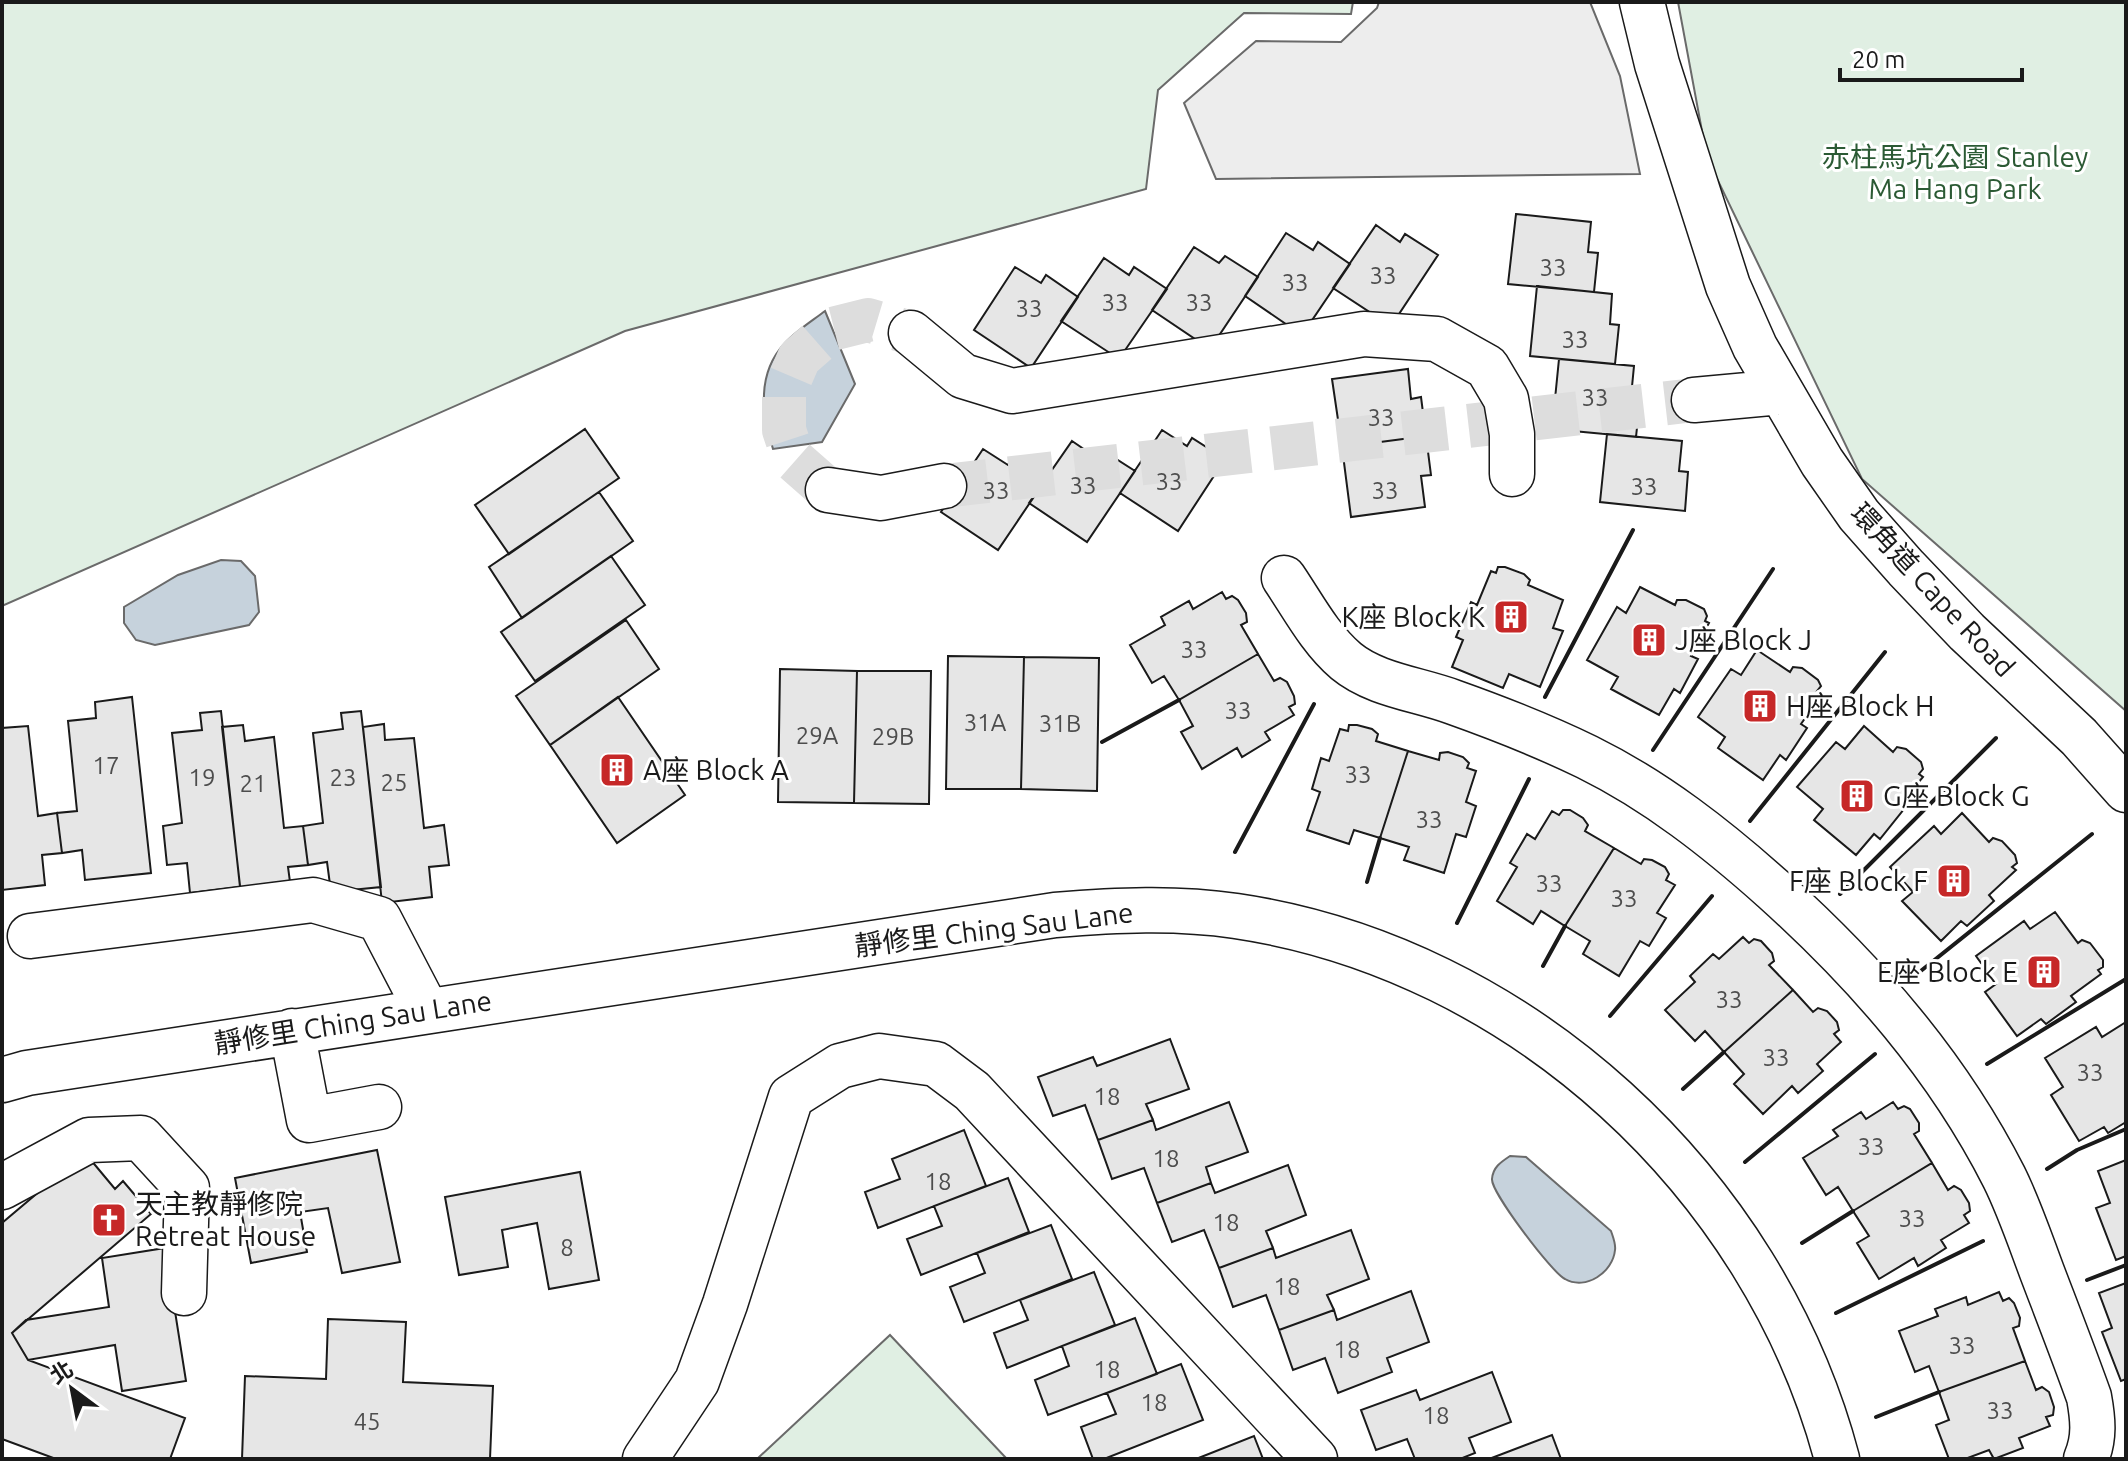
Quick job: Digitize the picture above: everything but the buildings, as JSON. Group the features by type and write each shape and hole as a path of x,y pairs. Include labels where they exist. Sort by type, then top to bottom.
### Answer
{"street":[{"name":"環角道 Cape Road","path":"1641,4 1728,286 1755,347 1822,462 1859,515 1967,632 2079,737 2126,790"},
{"path":"911,333 963,376 1012,391 1364,334 1437,339 1487,367 1506,399 1512,434 1512,474"},
{"path":"1694,400 1781,392"},
{"path":"828,490 881,498 944,486"},
{"path":"1284,578 1331,647 1348,662 1368,674 1520,727 1588,757 1649,792 1704,831 1757,875 1852,963 1927,1052 1954,1091 2005,1178 2089,1397 2093,1436 2086,1459"},
{"path":"30,936 313,900 379,919 427,1011"},
{"name":"靜修里 Ching Sau Lane","path":"2,1080 27,1073 292,1031 1055,915 1179,909 1305,929 1370,949 1424,971 1483,1003 1542,1041 1602,1087 1651,1134 1699,1185 1762,1280 1812,1383 1837,1459"},
{"path":"292,1031 309,1120 379,1107"},
{"path":"645,1459 697,1381 791,1097 840,1066 879,1056 936,1064 972,1091 1315,1459"},
{"path":"2,1187 89,1140 141,1138 187,1188 184,1293"}],"green space":[{"path":"2,2 1353,2 1351,14 1244,13 1158,90 1146,189 625,331 2,606"},
{"name":"赤柱馬坑公園 Stanley Ma Hang Park","path":"1678,2 2126,2 2126,711 1862,479 1707,158"},
{"path":"890,1335 1007,1459 757,1459"}],"shaded area":[{"path":"1379,2 1590,2 1620,76 1640,174 1216,179 1184,103 1256,41 1341,42 1377,8"},
{"path":"825,311 855,384 822,442 773,449 764,408 769,368 785,343"},
{"path":"221,560 241,561 255,576 259,612 249,625 155,645 136,640 124,623 124,607 178,575"},
{"path":"1510,1156 1526,1157 1611,1231 1615,1250 1604,1272 1590,1281 1573,1282 1558,1274 1548,1263 1523,1232 1494,1187 1492,1179 1496,1168"}],"tunnel":[{"path":"828,490 794,460 784,430 784,393 799,358 832,329 868,320 911,333"},
{"path":"944,486 1694,400"}],"wall":[{"path":"1545,697 1633,530"},
{"path":"1653,750 1773,569"},
{"path":"1750,821 1885,652"},
{"path":"1102,742 1179,700"},
{"path":"1235,852 1314,704"},
{"path":"1840,894 1996,738"},
{"path":"1457,923 1529,779"},
{"path":"1917,974 2092,834"},
{"path":"1367,882 1380,838"},
{"path":"1610,1016 1712,896"},
{"path":"1543,966 1565,926"},
{"path":"1987,1064 2126,979"},
{"path":"1683,1089 1724,1052"},
{"path":"1745,1162 1875,1054"},
{"path":"2047,1169 2077,1150 2126,1129"},
{"path":"1802,1243 1853,1211"},
{"path":"1836,1313 1983,1241"},
{"path":"2087,1280 2126,1265"},
{"path":"1876,1417 1939,1392"}],"place":[{"name":"K座 Block K","path":"1511,617"},
{"name":"J座 Block J","path":"1649,640"},
{"name":"H座 Block H","path":"1760,706"},
{"name":"A座 Block A","path":"617,770"},
{"name":"G座 Block G","path":"1857,796"},
{"name":"F座 Block F","path":"1954,881"},
{"name":"E座 Block E","path":"2044,972"},
{"name":"天主教靜修院 Retreat House","path":"109,1220"}]}
